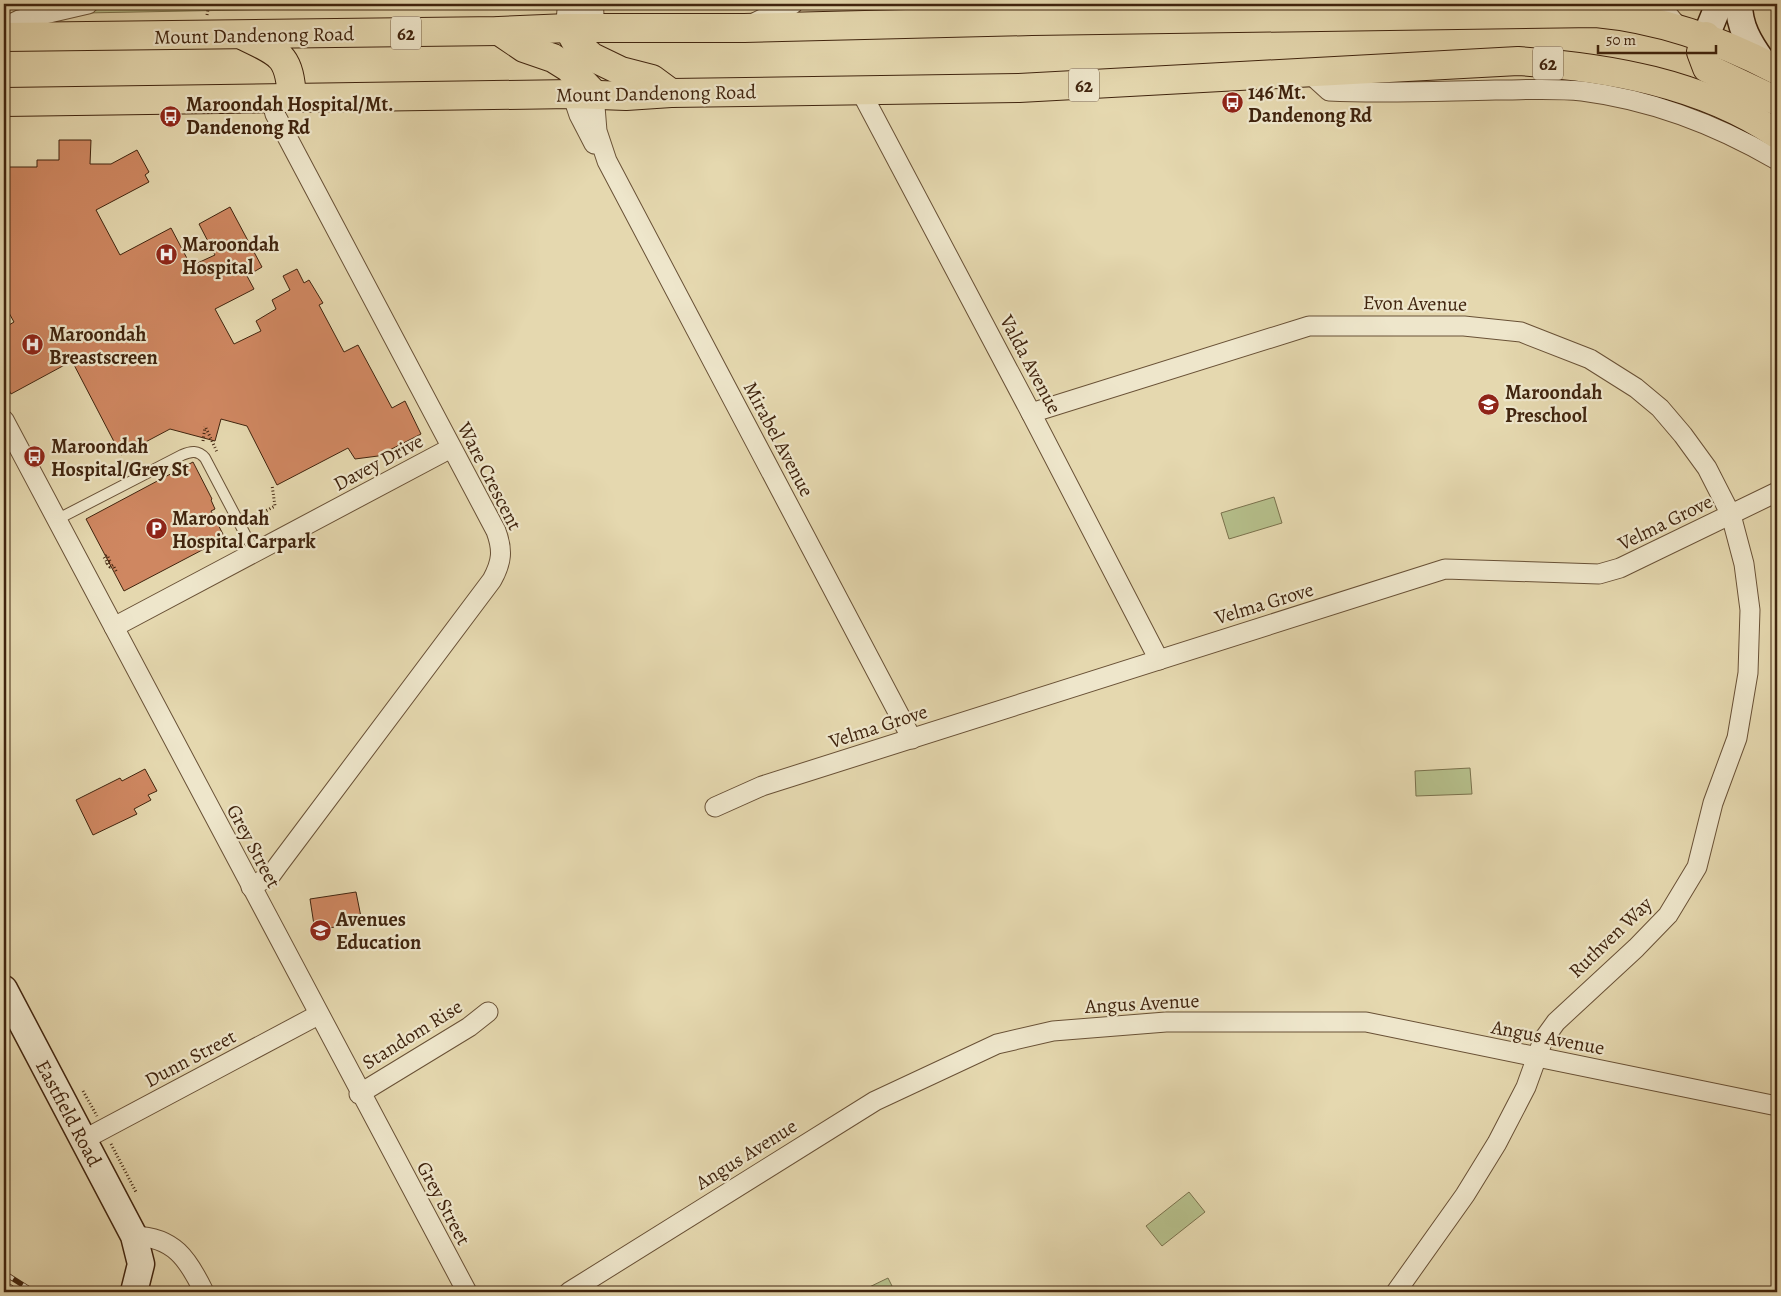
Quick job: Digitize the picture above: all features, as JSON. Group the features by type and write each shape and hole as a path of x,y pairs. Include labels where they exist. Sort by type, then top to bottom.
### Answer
{"main road":[{"path":"1718,4 1701,52 1707,68 1777,101"},
{"path":"1739,4 1741,25 1749,42 1769,66"},
{"name":"Mount Dandenong Road","path":"4,37 499,31 580,16 744,28 1032,21 1596,13 1627,16 1706,36 1769,66"},
{"path":"580,16 577,44 582,78"},
{"path":"499,31 524,48 554,58 582,78 621,71 652,79 671,93"},
{"path":"243,35 277,52 286,62 290,74 281,98"},
{"name":"Mount Dandenong Road","path":"4,102 281,98 582,78 626,96 671,93 1127,84 1307,71 1518,61 1560,64 1647,78 1732,110 1777,134"},
{"name":"Eastfield Road","path":"4,989 12,1023 84,1140 134,1236 140,1264 134,1292"}],"street":[{"name":"Mount Dandenong Road","path":"744,28 792,4"},
{"path":"1659,4 1680,29"},
{"path":"4,27 19,20 82,5"},
{"path":"1307,71 1329,91 1383,94 1541,89 1582,91 1628,100 1699,121 1777,160"},
{"name":"Mirabel Avenue","path":"582,78 607,161 912,739"},
{"name":"Valda Avenue","path":"860,90 1031,413 1158,660"},
{"name":"Ware Crescent","path":"251,887 271,875 492,580 500,566 502,554 496,531 274,114 281,98"},
{"name":"Evon Avenue","path":"1031,413 1309,326 1464,326 1521,332 1590,359 1636,388 1654,403 1684,435 1707,468 1731,515"},
{"name":"Grey Street","path":"4,420 359,1094 467,1292"},
{"name":"Davey Drive","path":"114,627 451,448"},
{"name":"Velma Grove","path":"715,807 762,786 1444,569 1599,574 1620,568 1777,492"},
{"name":"Ruthven Way","path":"1396,1292 1465,1195 1497,1144 1526,1087 1543,1040 1556,1022 1636,948 1668,915 1697,867 1713,803 1737,738 1748,673 1750,610 1744,564 1731,515"},
{"name":"Standom Rise","path":"359,1094 469,1026 488,1012"},
{"name":"Dunn Street","path":"84,1140 318,1015"},
{"name":"Angus Avenue","path":"570,1292 875,1101 997,1044 1053,1031 1166,1022 1366,1022 1777,1106"},
{"path":"134,1236 148,1236 179,1252 191,1267 204,1292"}],"lane":[{"path":"56,520 190,452 197,452 205,458 255,553"}],"path":[{"path":"207,16 209,4"},
{"path":"205,427 221,460"},
{"path":"254,517 275,506 272,485"},
{"path":"100,568 107,563 110,567 113,565 117,573"}],"green space":[{"path":"119,4 554,4 84,13"},
{"path":"1274,497 1282,523 1229,539 1221,513"},
{"path":"1470,768 1472,794 1416,796 1415,771"},
{"path":"1189,1192 1205,1212 1162,1246 1146,1226"},
{"path":"888,1278 895,1292 859,1292"}],"building":[{"path":"59,140 91,140 90,164 111,164 137,150 149,172 145,175 149,182 96,210 120,255 171,228 191,266 215,255 199,224 230,207 262,267 247,276 254,289 215,309 234,344 261,331 256,321 276,309 272,300 290,290 283,276 297,269 304,283 309,280 323,303 319,305 344,352 358,345 392,408 405,401 421,434 378,456 355,459 348,448 277,485 247,426 221,419 215,441 170,429 121,455 72,361 11,394 4,380 4,328 14,322 4,304 4,167 37,167 37,160 59,160"},
{"name":"Maroondah Hospital Carpark","path":"193,462 212,499 215,509 211,511 225,538 124,591 86,519"},
{"path":"145,769 157,791 148,795 151,800 134,809 137,814 93,835 76,800 120,778 122,781"},
{"path":"356,892 361,917 341,922 342,926 328,928 327,922 314,925 310,899"}],"railway":[{"path":"4,1273 34,1292"},
{"path":"4,1283 18,1292"}],"place":[{"name":"146 Mt. Dandenong Rd","path":"1232,103"},
{"name":"Maroondah Hospital/Mt. Dandenong Rd","path":"170,116"},
{"name":"Maroondah Hospital","path":"166,255"},
{"name":"Maroondah Breastscreen","path":"33,345"},
{"name":"Maroondah Preschool","path":"1489,404"},
{"name":"Maroondah Hospital/Grey St","path":"35,457"},
{"name":"Maroondah Hospital Carpark","path":"156,529"},
{"name":"Avenues Education","path":"320,931"}]}
